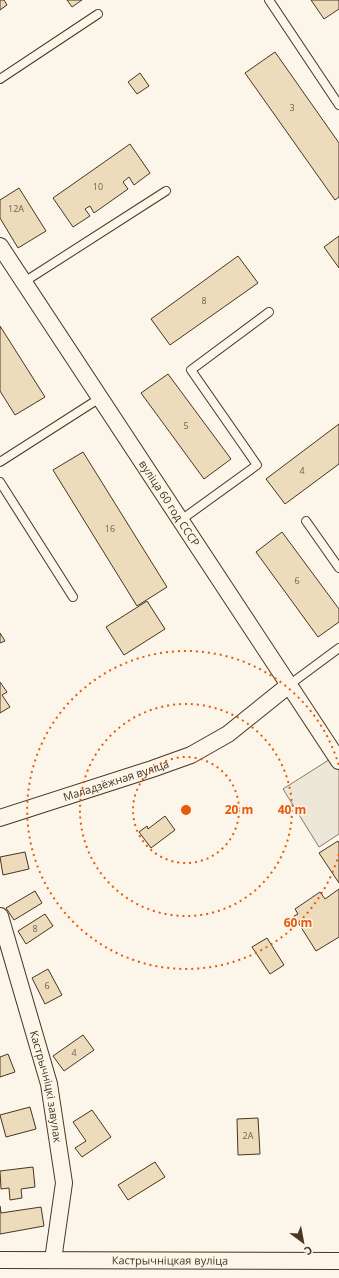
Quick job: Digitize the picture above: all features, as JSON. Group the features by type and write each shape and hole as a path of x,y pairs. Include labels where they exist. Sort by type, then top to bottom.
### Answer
{"street":[{"name":"вуліца 60 год СССР","path":"0,246 339,761"},
{"name":"Маладзёжная вуліца","path":"0,818 165,765 191,755 228,734 289,685"},
{"name":"Кастрычніцкі завулак","path":"0,916 49,1084 64,1183 53,1260"},
{"name":"Кастрычніцкая вуліца","path":"0,1260 339,1261"}],"lane":[{"path":"269,0 339,105"},
{"path":"0,79 98,14"},
{"path":"24,282 166,191"},
{"path":"180,520 257,465 192,370 270,312"},
{"path":"0,462 100,398"},
{"path":"0,482 73,597"},
{"path":"306,522 339,568"},
{"path":"289,685 339,648"}],"shaded area":[{"path":"335,756 339,761 339,834 319,847 283,789"}],"building":[{"path":"0,0 4,0 7,5 0,10"},
{"path":"67,0 82,0 72,7"},
{"path":"311,0 339,0 339,9 324,19"},
{"path":"275,52 339,143 339,197 335,200 245,73"},
{"path":"140,73 149,86 137,94 128,82"},
{"path":"130,144 150,173 134,185 129,177 123,182 128,189 94,213 90,206 85,209 90,216 73,227 53,198"},
{"path":"19,188 46,231 18,248 0,218 0,200"},
{"path":"339,236 339,268 324,247"},
{"path":"238,256 258,283 170,345 151,319"},
{"path":"0,326 45,397 15,415 0,391"},
{"path":"168,374 231,459 204,479 141,393"},
{"path":"339,424 339,464 285,504 266,479"},
{"path":"83,452 167,587 137,606 53,470"},
{"path":"282,532 339,609 339,622 318,637 256,552"},
{"path":"147,601 165,629 124,655 106,627"},
{"path":"0,633 5,641 0,643"},
{"path":"0,682 7,692 2,695 10,707 0,713"},
{"path":"165,816 175,830 151,848 139,832 147,826 148,829"},
{"path":"338,841 339,843 339,883 319,853"},
{"path":"25,852 29,869 3,875 0,857"},
{"path":"339,889 339,937 316,951 294,916 298,914 295,909 320,892 325,899"},
{"path":"35,891 42,903 14,920 6,908"},
{"path":"45,914 53,926 26,944 18,931"},
{"path":"267,938 284,965 270,974 252,947"},
{"path":"48,969 62,995 45,1004 32,978"},
{"path":"83,1035 94,1050 64,1071 53,1056"},
{"path":"8,1054 15,1072 0,1077 0,1057"},
{"path":"30,1107 36,1129 6,1137 0,1115"},
{"path":"92,1110 111,1137 82,1157 75,1148 86,1141 73,1122"},
{"path":"258,1118 260,1154 238,1155 237,1119"},
{"path":"155,1162 165,1177 128,1200 118,1185"},
{"path":"33,1167 35,1187 21,1189 22,1198 10,1200 9,1188 1,1189 0,1171"},
{"path":"0,1206 1,1213 41,1207 44,1226 0,1234"}]}
